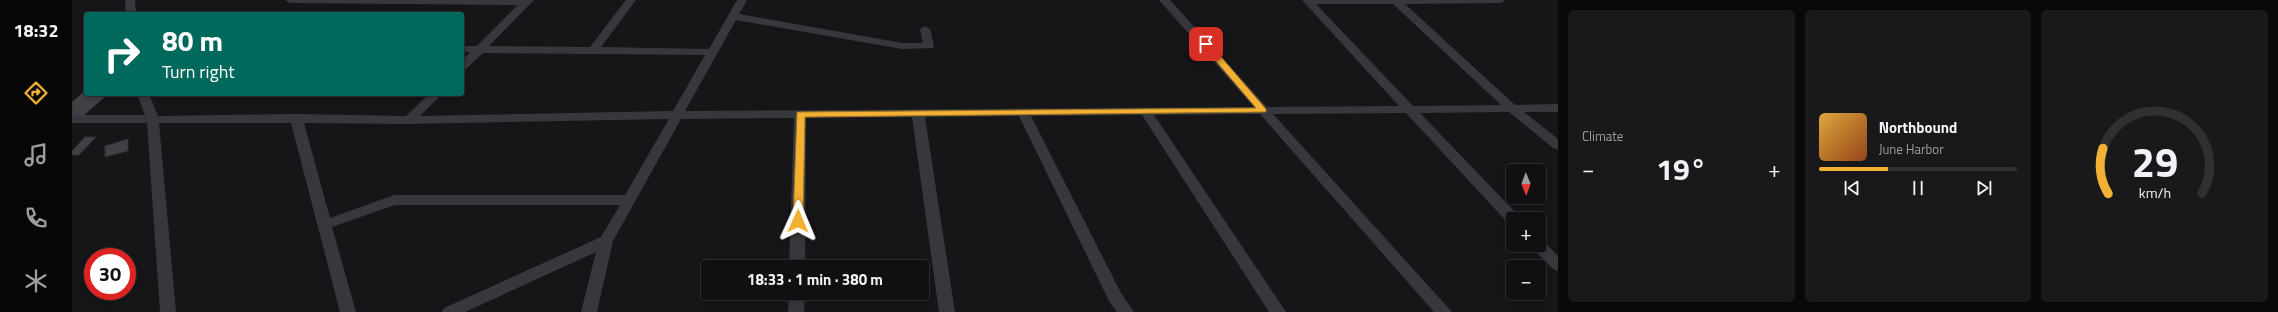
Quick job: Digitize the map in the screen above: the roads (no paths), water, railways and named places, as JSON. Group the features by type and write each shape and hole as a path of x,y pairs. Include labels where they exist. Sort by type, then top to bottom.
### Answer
{"street":[{"path":"130,0 131,12"},
{"path":"290,0 528,1"},
{"path":"593,51 631,0"},
{"path":"589,312 606,241 742,0 750,0"},
{"path":"1164,0 1216,55 1263,111 1444,312"},
{"path":"1308,1 1397,2 1501,0"},
{"path":"464,65 528,1"},
{"path":"1308,1 1506,212"},
{"path":"1397,2 1513,109 1558,146"},
{"path":"733,16 902,46 929,46 925,29"},
{"path":"464,50 713,52"},
{"path":"144,96 153,119 168,312"},
{"path":"409,120 434,96"},
{"path":"72,119 296,118 409,120 676,115 1558,108"},
{"path":"1023,112 1115,297 1126,312"},
{"path":"1146,112 1278,312"},
{"path":"918,113 947,312"},
{"path":"797,260 800,114"},
{"path":"296,118 348,312"},
{"path":"324,224 394,200 629,200"},
{"path":"450,312 606,241"},
{"path":"1545,252 1558,265"},
{"path":"796,300 796,312"}]}
